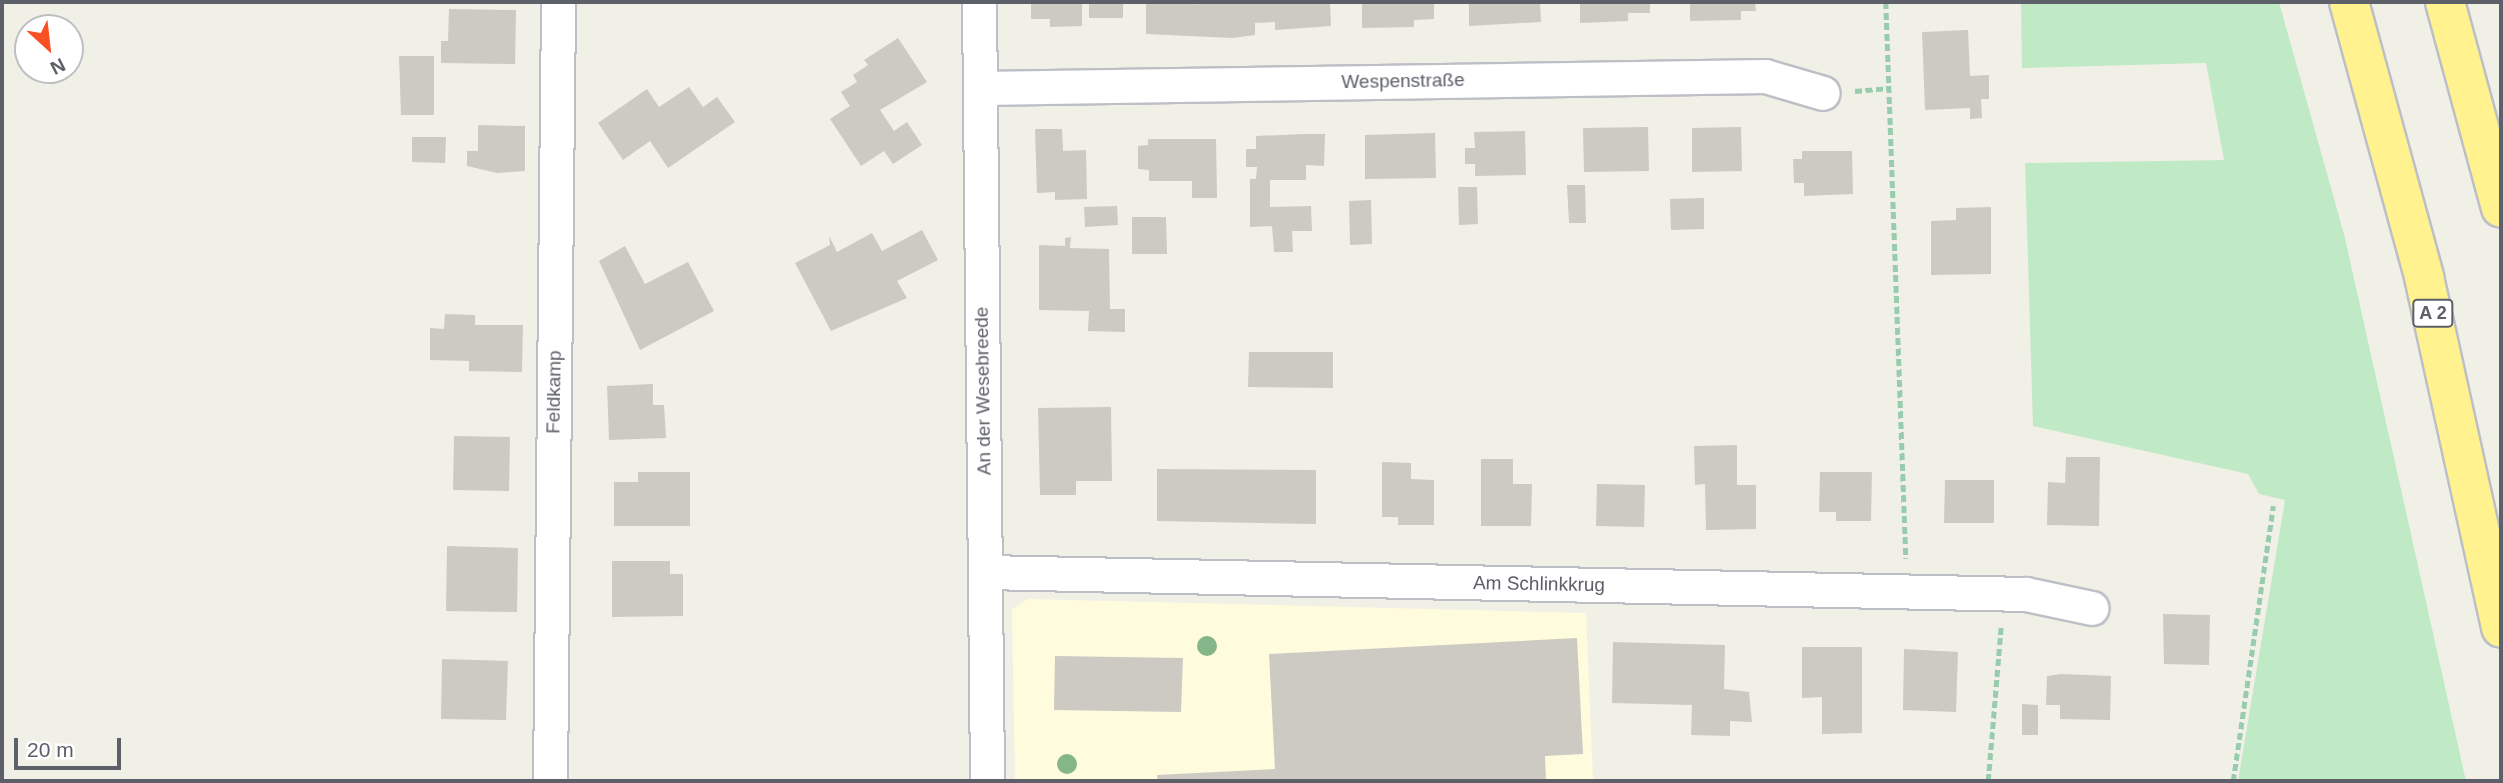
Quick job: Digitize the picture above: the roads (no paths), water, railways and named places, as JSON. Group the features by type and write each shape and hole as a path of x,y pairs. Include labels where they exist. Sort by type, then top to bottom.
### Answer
{"highway":[{"name":"A 2","path":"2350,2 2421,264 2501,628"},
{"path":"2445,2 2501,208"}],"street":[{"name":"Feldkamp","path":"550,781 558,2"},
{"name":"An der Wesebreede","path":"979,2 987,781"},
{"name":"Wespenstraße","path":"979,88 1765,76 1823,93"},
{"name":"Am Schlinkkrug","path":"985,572 2026,594 2092,608"}]}
